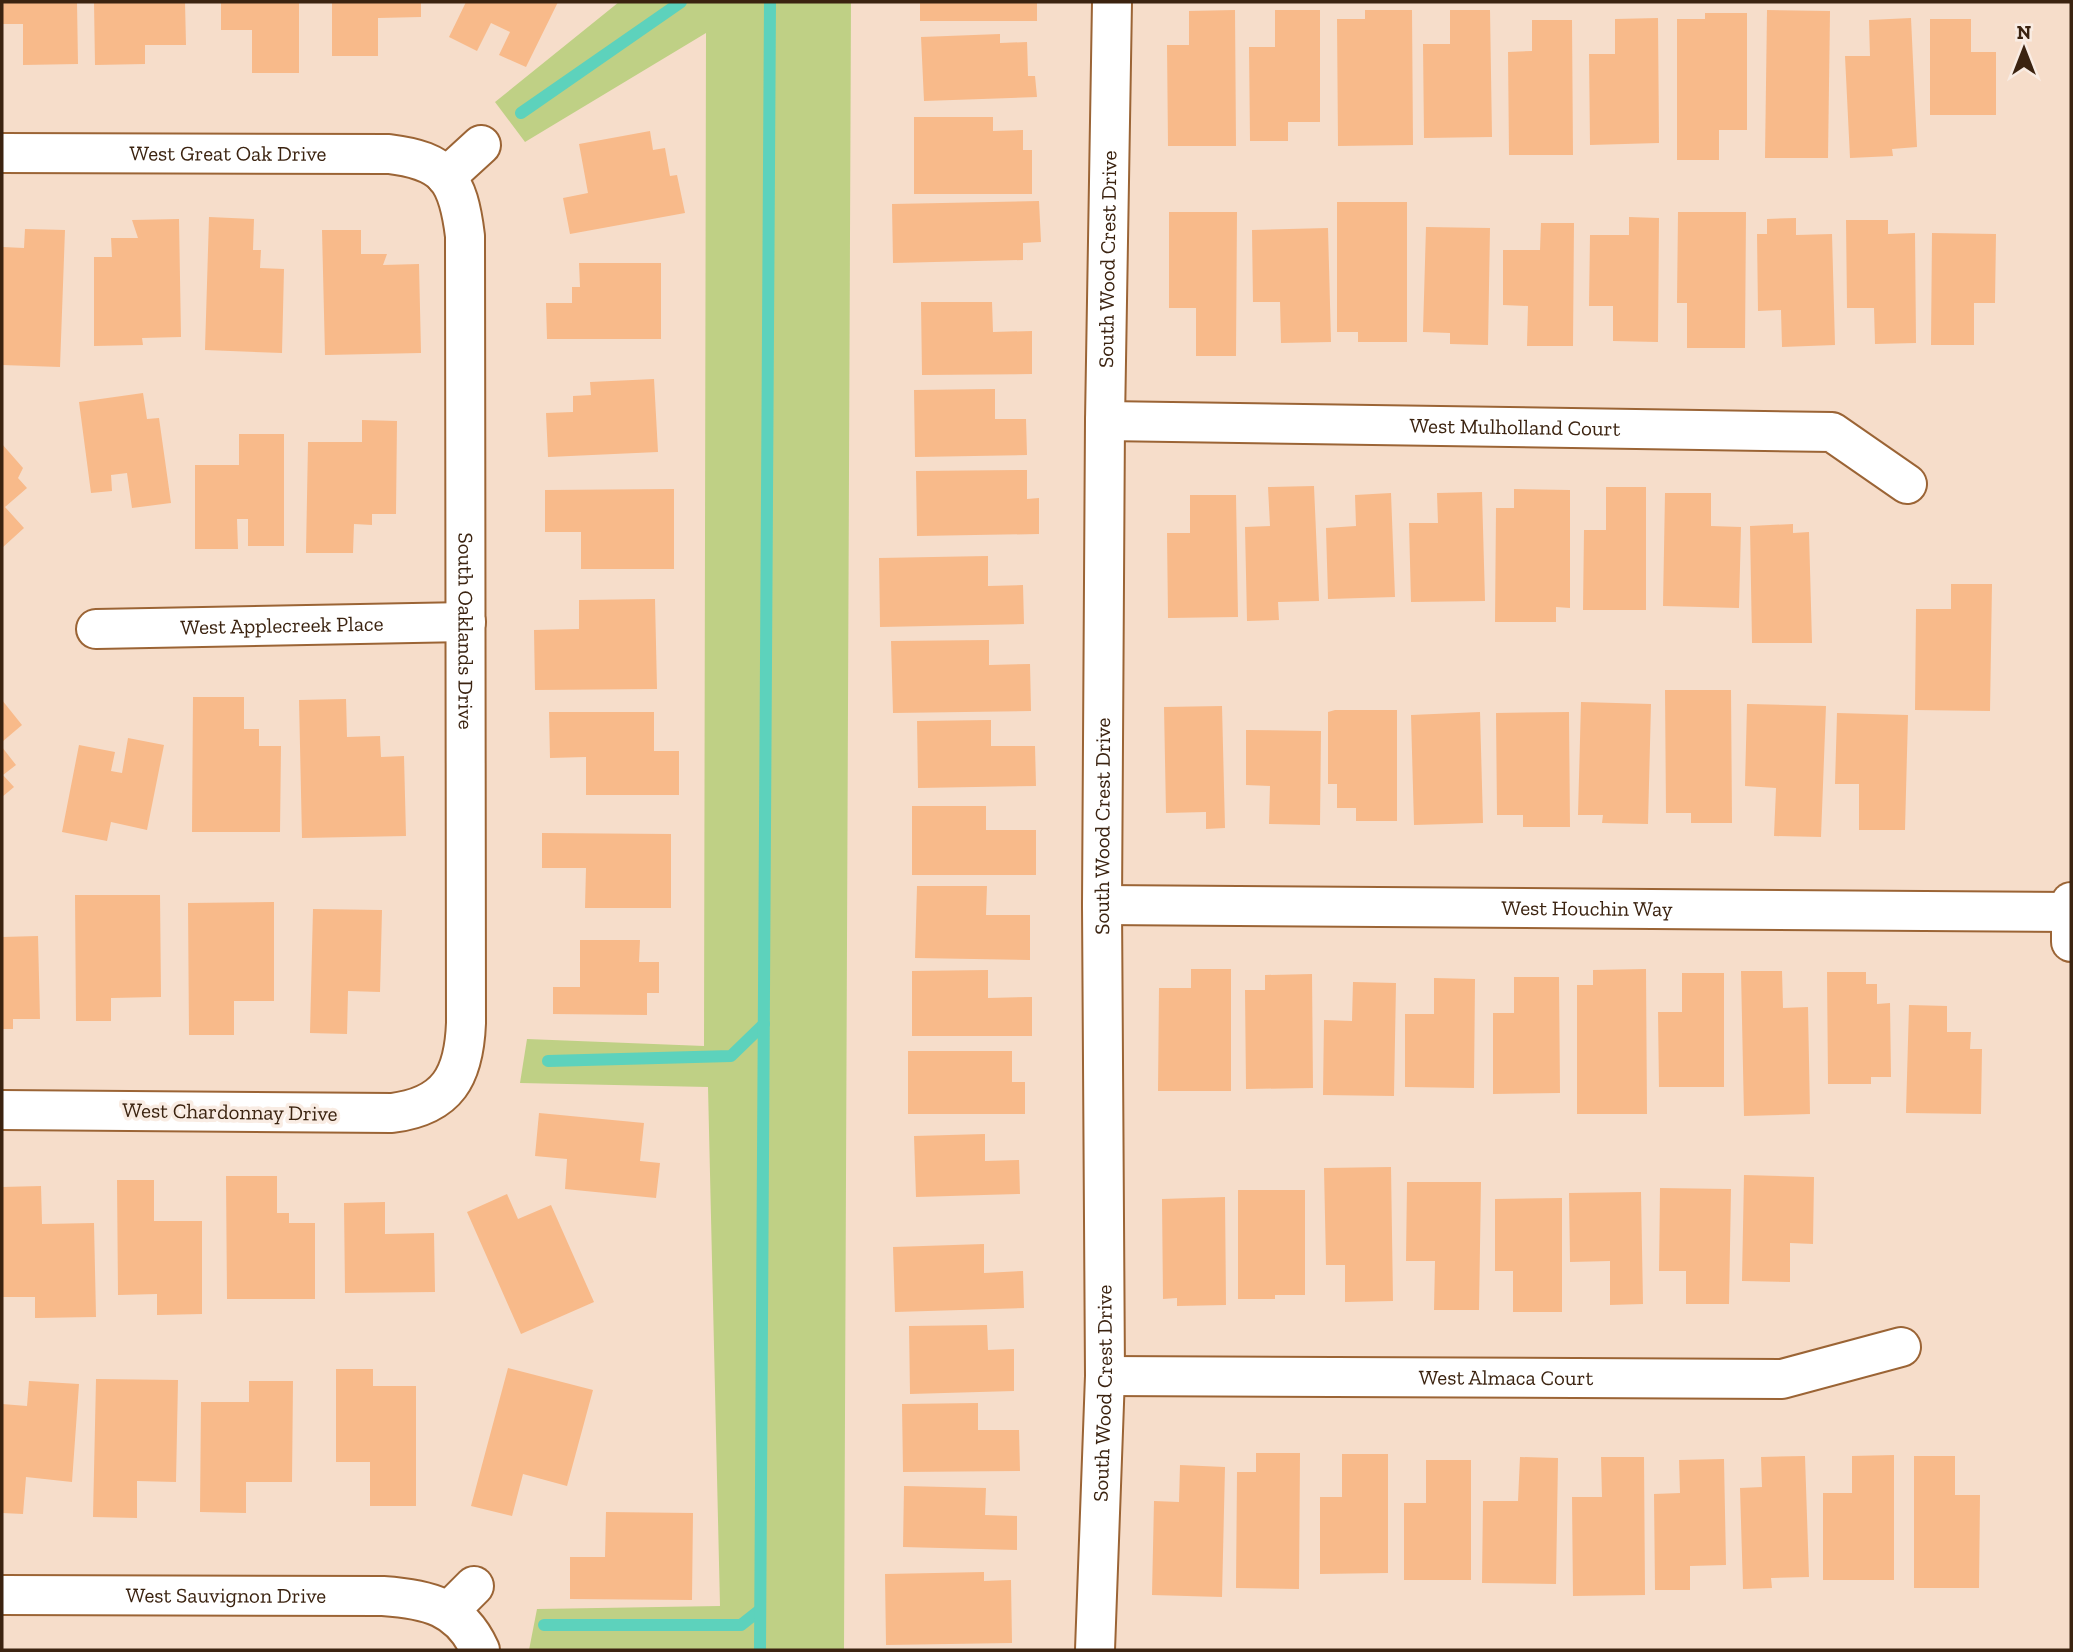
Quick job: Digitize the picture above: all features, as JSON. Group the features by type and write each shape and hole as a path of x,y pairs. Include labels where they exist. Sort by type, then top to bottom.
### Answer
{"street":[{"name":"South Wood Crest Drive","path":"1095,1650 1105,1376 1102,905 1105,421 1112,2"},
{"path":"446,177 481,145"},
{"name":"West Great Oak Drive","path":"2,153 389,154 434,164 446,177"},
{"name":"South Oaklands Drive","path":"446,177 462,212 465,236 465,1053 458,1071 459,1095"},
{"name":"West Mulholland Court","path":"1105,421 1832,432 1907,484"},
{"name":"West Applecreek Place","path":"96,629 466,622"},
{"path":"2071,902 2071,942"},
{"name":"West Houchin Way","path":"1102,905 2071,912"},
{"name":"West Chardonnay Drive","path":"2,1110 391,1113 412,1110 433,1101 459,1095"},
{"name":"West Almaca Court","path":"1105,1376 1782,1379 1901,1347"},
{"name":"West Sauvignon Drive","path":"2,1595 383,1596 461,1599 480,1650"}],"green space":[{"path":"619,2 851,2 844,1650 529,1650 537,1609 720,1606 708,1087 520,1083 527,1039 704,1046 706,33 525,142 495,102"}],"building":[{"path":"2,2 77,2 78,64 23,65 23,24 2,24"},
{"path":"94,2 185,2 186,45 145,45 145,64 95,65"},
{"path":"221,2 299,2 299,73 252,73 252,30 221,30"},
{"path":"332,2 421,2 421,17 378,18 378,56 332,56"},
{"path":"466,2 558,2 526,67 499,55 510,32 491,23 477,51 449,37"},
{"path":"920,2 1037,2 1037,21 920,21"},
{"path":"1235,10 1236,146 1168,146 1167,45 1189,45 1189,11"},
{"path":"1275,10 1320,10 1320,122 1288,122 1288,141 1250,141 1249,47 1275,47"},
{"path":"1365,10 1412,10 1413,145 1338,146 1337,19 1365,19"},
{"path":"1450,10 1490,10 1492,137 1424,138 1423,44 1450,44"},
{"path":"1767,10 1830,11 1828,158 1765,158"},
{"path":"1705,13 1747,13 1747,130 1719,130 1719,160 1677,160 1677,19 1705,19"},
{"path":"1658,18 1659,143 1590,145 1589,54 1615,54 1615,19"},
{"path":"1911,18 1917,147 1892,149 1893,156 1850,158 1845,56 1870,56 1869,20"},
{"path":"1930,19 1971,19 1971,52 1996,52 1996,115 1930,115"},
{"path":"1532,20 1572,20 1573,155 1509,155 1508,52 1532,51"},
{"path":"1000,34 1000,43 1027,42 1028,76 1035,76 1037,97 924,101 921,37"},
{"path":"914,117 993,117 993,131 1023,130 1023,150 1032,150 1032,194 914,194"},
{"path":"650,131 653,150 665,148 670,176 677,175 685,213 570,234 563,198 588,193 579,144"},
{"path":"1039,201 1041,242 1023,243 1023,260 893,263 892,204"},
{"path":"1337,202 1407,202 1407,342 1358,342 1358,332 1337,332"},
{"path":"1169,212 1237,212 1236,356 1196,356 1196,308 1169,308"},
{"path":"1678,212 1746,212 1745,348 1687,348 1687,303 1677,303"},
{"path":"209,217 254,219 253,250 261,250 260,268 284,269 282,353 205,350"},
{"path":"1629,217 1659,218 1658,342 1613,341 1613,306 1589,306 1590,235 1629,235"},
{"path":"1796,218 1796,235 1832,234 1835,345 1782,347 1781,310 1758,311 1757,234 1767,234 1767,219"},
{"path":"179,219 181,337 142,338 143,345 94,346 94,257 112,257 111,238 138,238 132,220"},
{"path":"1846,220 1888,220 1888,234 1915,233 1916,343 1875,344 1874,308 1847,308"},
{"path":"1541,223 1574,223 1573,346 1527,346 1528,306 1503,305 1503,250 1540,250"},
{"path":"1426,227 1490,228 1488,345 1450,344 1450,333 1423,332"},
{"path":"1328,228 1331,342 1281,343 1280,302 1253,302 1252,230"},
{"path":"25,229 65,230 60,367 2,365 3,247 24,248"},
{"path":"322,230 361,230 361,254 387,254 383,265 419,264 421,353 325,355"},
{"path":"1932,233 1996,234 1995,303 1974,303 1974,345 1931,345"},
{"path":"579,263 661,263 661,339 547,339 546,303 572,303 572,287 580,287"},
{"path":"921,302 992,302 993,332 1032,331 1032,374 922,375"},
{"path":"654,379 658,452 548,457 546,413 573,412 573,396 591,395 590,382"},
{"path":"995,389 995,419 1026,419 1027,455 915,457 914,390"},
{"path":"143,393 147,419 159,418 171,503 132,508 127,473 111,475 112,491 91,493 79,402"},
{"path":"362,420 397,421 396,514 372,514 372,525 354,524 353,553 306,553 308,442 362,442"},
{"path":"239,434 284,434 284,546 248,546 248,519 237,519 238,549 195,549 195,465 239,465"},
{"path":"2,444 23,468 18,478 27,488 5,507 24,528 2,548"},
{"path":"1027,470 1027,499 1039,498 1039,534 917,536 916,471"},
{"path":"1314,486 1319,601 1278,602 1279,620 1247,621 1245,527 1270,526 1268,487"},
{"path":"1606,487 1646,487 1646,610 1583,610 1584,530 1606,530"},
{"path":"674,489 674,569 581,569 581,532 545,532 545,490"},
{"path":"1514,489 1570,490 1570,608 1556,607 1556,622 1495,622 1496,508 1514,508"},
{"path":"1482,492 1485,601 1411,602 1409,523 1438,523 1437,493"},
{"path":"1391,493 1395,597 1328,599 1326,528 1356,526 1355,495"},
{"path":"1665,493 1711,493 1711,526 1741,527 1739,608 1663,606"},
{"path":"1190,495 1236,495 1238,617 1168,618 1167,533 1190,533"},
{"path":"1793,524 1793,533 1809,532 1812,643 1752,643 1750,526"},
{"path":"988,556 988,586 1023,585 1024,624 880,627 879,558"},
{"path":"1951,584 1992,584 1990,711 1915,710 1916,609 1951,609"},
{"path":"655,599 657,689 535,690 534,630 579,629 579,600"},
{"path":"989,640 989,665 1030,664 1031,711 893,713 891,641"},
{"path":"1665,690 1731,690 1732,823 1691,823 1691,813 1666,813"},
{"path":"193,697 244,697 244,729 259,729 259,746 281,746 280,832 192,832"},
{"path":"346,699 347,737 380,736 381,757 404,756 406,836 302,838 299,700"},
{"path":"2,700 22,725 2,742"},
{"path":"1581,702 1651,704 1648,824 1602,823 1603,815 1578,815"},
{"path":"1747,704 1826,706 1821,837 1774,836 1776,788 1745,786"},
{"path":"1222,706 1225,828 1206,829 1206,812 1166,813 1164,707"},
{"path":"1397,710 1397,821 1356,821 1356,808 1337,808 1337,784 1328,784 1328,712"},
{"path":"549,712 654,712 654,751 679,751 679,795 586,795 586,757 550,758"},
{"path":"1480,712 1483,823 1414,825 1411,715"},
{"path":"1569,712 1570,827 1523,827 1523,815 1497,815 1496,713"},
{"path":"1837,713 1908,715 1905,830 1859,830 1859,784 1835,784"},
{"path":"991,720 991,746 1035,746 1036,786 918,788 917,721"},
{"path":"1246,730 1321,731 1320,825 1269,824 1270,786 1246,785"},
{"path":"128,738 164,745 147,830 111,822 107,841 62,832 79,745 115,752 111,771 122,773"},
{"path":"2,747 16,765 3,775 14,787 2,797"},
{"path":"912,806 986,806 986,830 1036,830 1036,875 912,875"},
{"path":"542,833 671,834 671,908 585,908 586,868 542,868"},
{"path":"917,886 987,886 986,915 1030,915 1030,960 915,958"},
{"path":"75,895 160,895 161,997 111,998 111,1021 76,1021"},
{"path":"274,902 274,1001 234,1001 234,1035 189,1035 188,903"},
{"path":"313,909 382,910 380,992 348,991 347,1034 310,1033"},
{"path":"38,936 40,1019 13,1019 13,1029 2,1029 2,937"},
{"path":"580,940 640,940 639,962 659,962 659,993 647,993 647,1015 553,1014 553,987 580,987"},
{"path":"1191,969 1231,969 1231,1091 1158,1091 1159,988 1191,988"},
{"path":"1646,969 1647,1114 1577,1114 1577,985 1593,985 1593,970"},
{"path":"988,970 988,998 1032,997 1032,1036 912,1036 912,971"},
{"path":"1741,971 1782,971 1783,1008 1808,1007 1810,1114 1744,1116"},
{"path":"1827,972 1866,972 1866,984 1877,984 1877,1004 1890,1003 1891,1077 1871,1077 1871,1084 1828,1084"},
{"path":"1682,973 1724,973 1724,1087 1659,1087 1658,1012 1682,1012"},
{"path":"1312,974 1313,1088 1246,1089 1245,990 1265,990 1265,975"},
{"path":"1514,977 1559,977 1560,1093 1493,1094 1493,1013 1514,1013"},
{"path":"1434,978 1475,979 1474,1088 1405,1087 1405,1014 1434,1014"},
{"path":"1353,982 1396,983 1394,1096 1323,1095 1324,1020 1352,1021"},
{"path":"1909,1005 1947,1006 1947,1032 1971,1032 1970,1049 1982,1049 1981,1114 1906,1113"},
{"path":"908,1051 1012,1051 1012,1082 1025,1082 1025,1114 908,1114"},
{"path":"539,1113 644,1123 640,1161 660,1163 656,1198 565,1189 567,1159 535,1156"},
{"path":"985,1134 985,1161 1019,1160 1020,1194 916,1197 914,1136"},
{"path":"1391,1167 1393,1301 1345,1302 1345,1265 1326,1265 1324,1168"},
{"path":"1744,1175 1814,1177 1813,1244 1790,1243 1790,1282 1742,1281"},
{"path":"226,1176 277,1176 277,1213 289,1213 289,1223 315,1223 315,1299 227,1299"},
{"path":"117,1180 154,1180 154,1221 202,1221 202,1314 157,1315 157,1294 118,1295"},
{"path":"1407,1182 1481,1182 1479,1310 1434,1310 1435,1261 1406,1261"},
{"path":"41,1186 42,1224 94,1223 96,1317 35,1318 35,1297 3,1297 2,1187"},
{"path":"1660,1188 1731,1189 1729,1304 1686,1304 1686,1271 1659,1271"},
{"path":"1238,1190 1305,1190 1305,1295 1275,1295 1275,1299 1238,1299"},
{"path":"1641,1192 1643,1304 1610,1305 1610,1261 1570,1262 1569,1193"},
{"path":"507,1194 518,1219 551,1205 594,1302 521,1334 467,1212"},
{"path":"1225,1197 1226,1305 1177,1306 1177,1298 1163,1299 1162,1199"},
{"path":"1562,1198 1562,1312 1513,1312 1513,1271 1495,1271 1495,1199"},
{"path":"385,1202 385,1234 434,1233 435,1292 345,1293 344,1203"},
{"path":"984,1244 984,1273 1023,1271 1024,1308 895,1312 893,1247"},
{"path":"987,1325 988,1350 1014,1349 1014,1391 910,1394 909,1326"},
{"path":"508,1368 593,1390 567,1486 523,1474 512,1516 471,1506"},
{"path":"336,1369 373,1369 373,1386 416,1386 416,1506 370,1506 370,1462 336,1462"},
{"path":"96,1379 178,1380 176,1482 137,1481 137,1518 93,1517"},
{"path":"29,1381 79,1384 72,1482 26,1477 23,1514 2,1513 2,1404 27,1406"},
{"path":"249,1381 293,1381 292,1482 246,1482 246,1513 200,1512 201,1402 249,1402"},
{"path":"978,1403 978,1430 1019,1430 1020,1471 903,1472 902,1404"},
{"path":"1256,1453 1300,1453 1299,1589 1236,1588 1237,1472 1256,1472"},
{"path":"1342,1454 1388,1454 1388,1573 1320,1574 1320,1497 1342,1497"},
{"path":"1894,1455 1894,1580 1823,1580 1823,1493 1852,1493 1852,1456"},
{"path":"1805,1456 1809,1577 1771,1578 1772,1588 1743,1589 1740,1488 1762,1487 1761,1457"},
{"path":"1914,1456 1955,1456 1955,1495 1980,1495 1979,1588 1914,1588"},
{"path":"1520,1457 1558,1458 1556,1584 1482,1583 1483,1501 1518,1501"},
{"path":"1601,1457 1644,1457 1645,1595 1573,1596 1572,1497 1602,1497"},
{"path":"1724,1459 1726,1565 1690,1566 1690,1590 1655,1590 1654,1494 1680,1493 1679,1460"},
{"path":"1426,1460 1471,1460 1471,1580 1404,1580 1404,1503 1426,1503"},
{"path":"1180,1465 1225,1467 1222,1597 1152,1595 1154,1501 1179,1502"},
{"path":"904,1486 986,1488 985,1515 1017,1516 1017,1550 903,1547"},
{"path":"606,1512 693,1513 692,1600 570,1599 570,1557 605,1557"},
{"path":"984,1572 984,1581 1011,1580 1012,1643 886,1645 885,1574"}],"waterway":[{"path":"521,113 681,2"},
{"path":"760,1650 770,2"},
{"path":"548,1061 731,1056 764,1024"},
{"path":"544,1625 741,1625 760,1610"}]}
